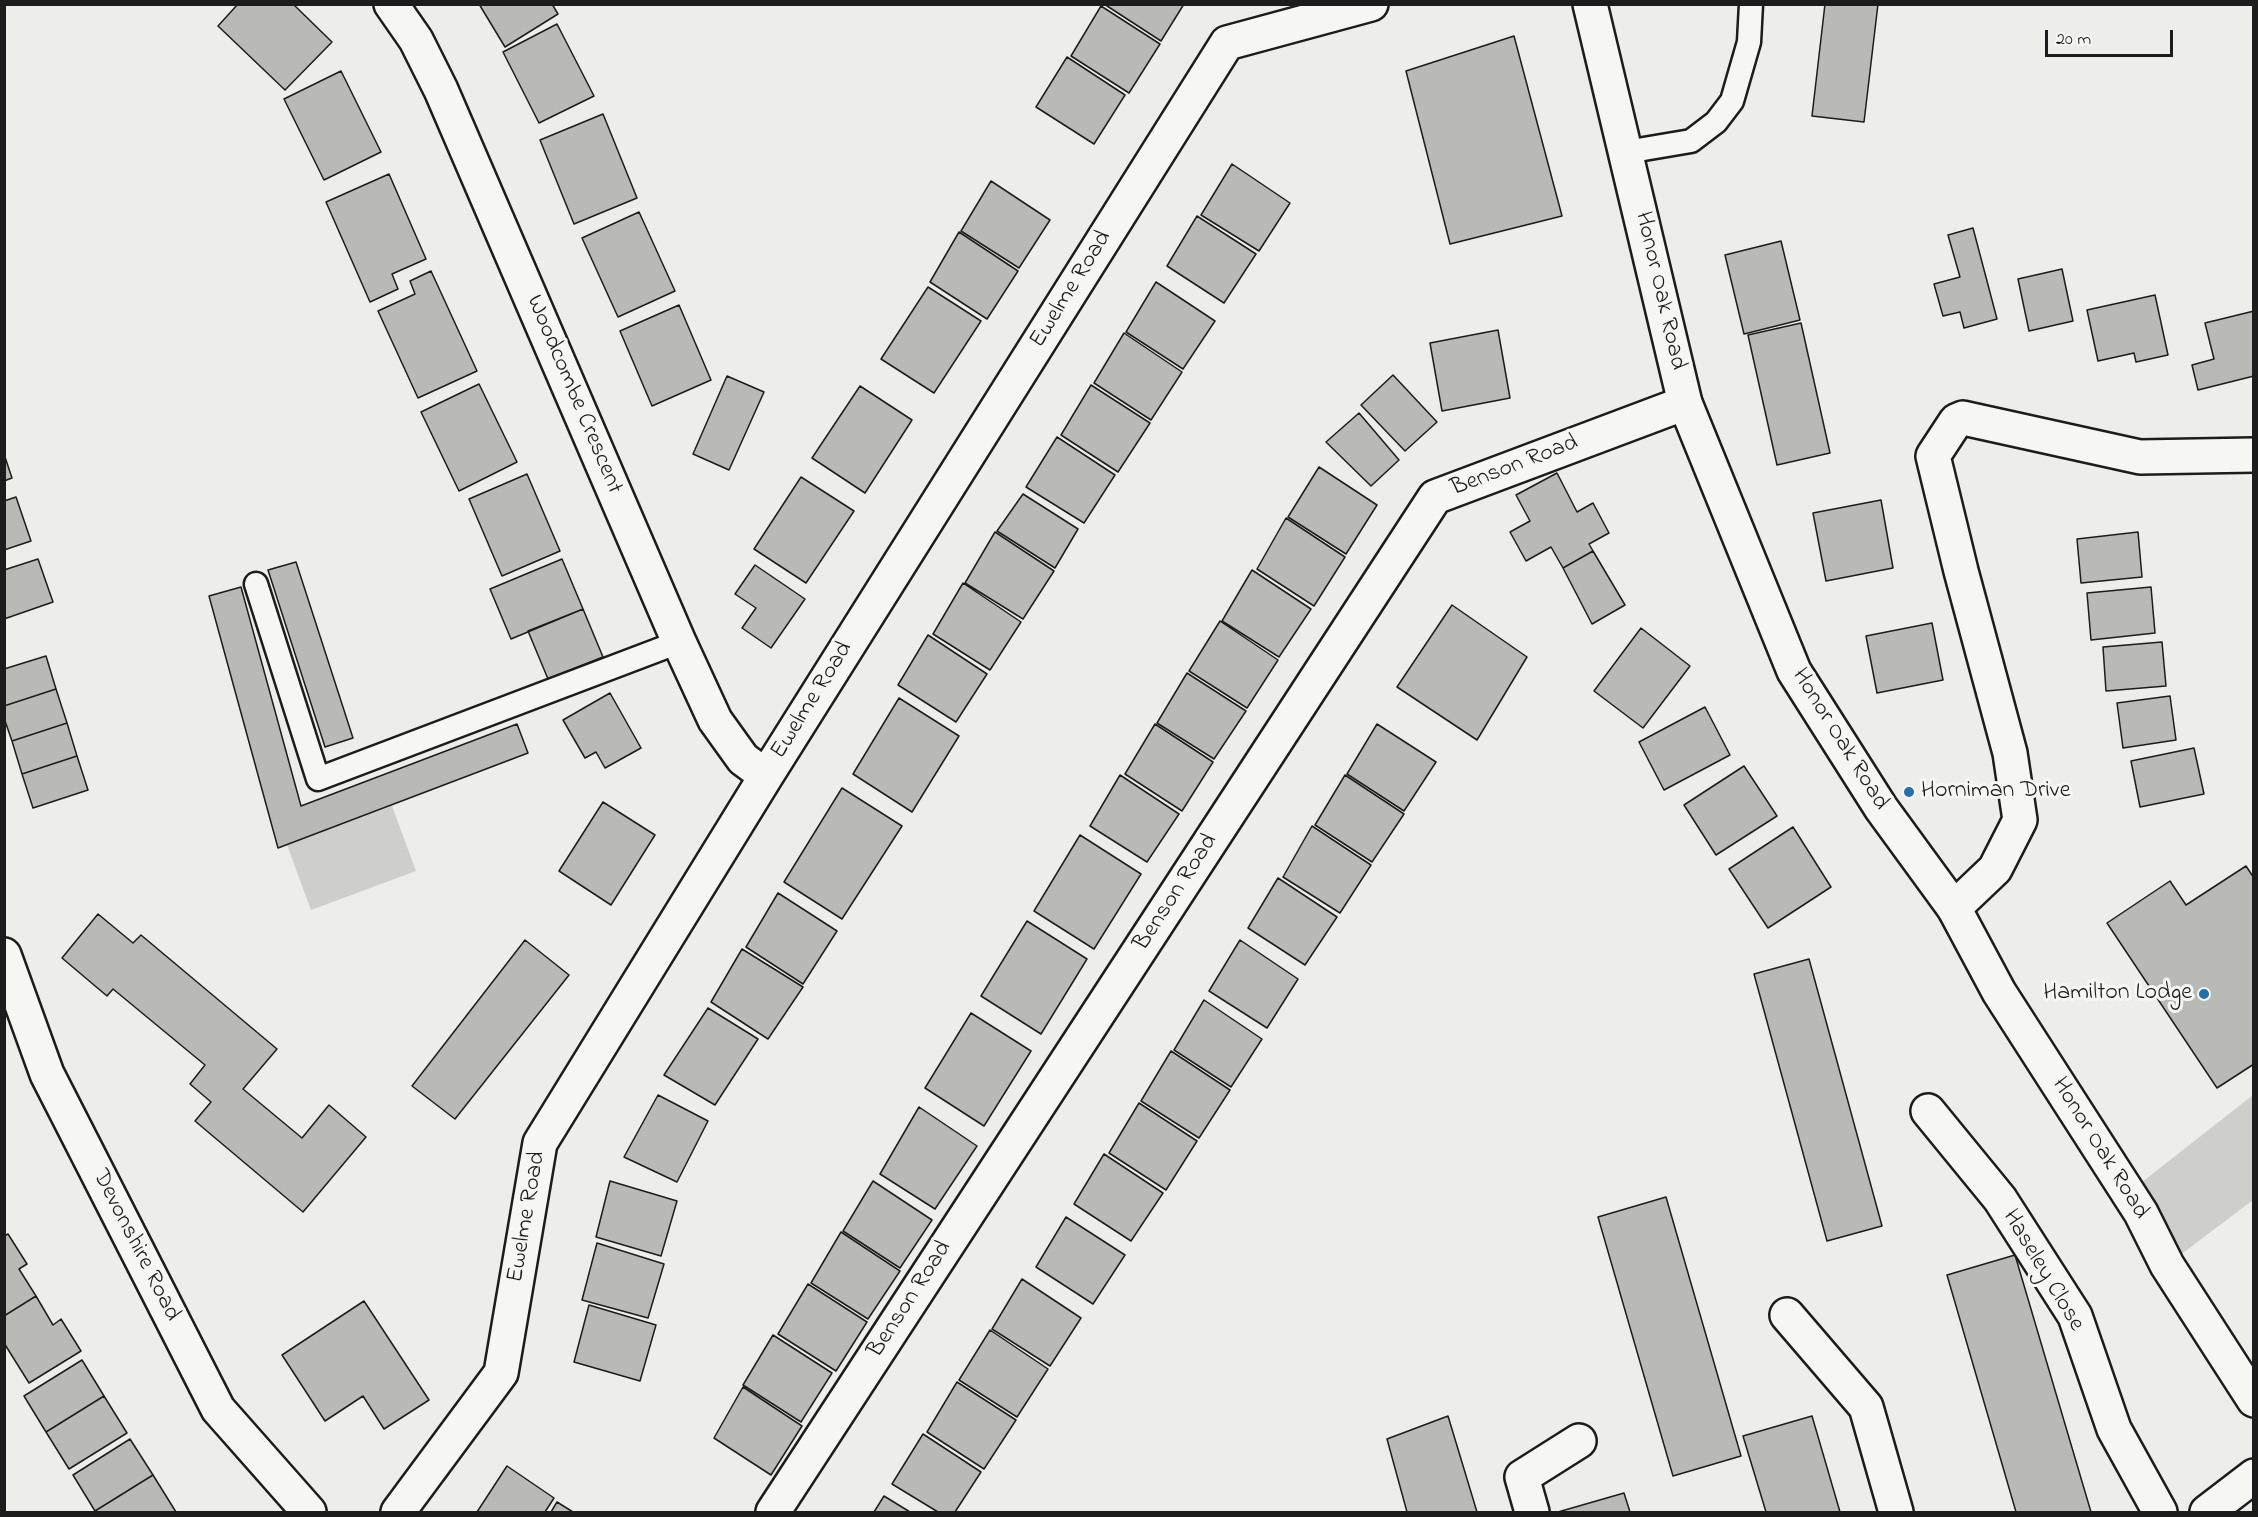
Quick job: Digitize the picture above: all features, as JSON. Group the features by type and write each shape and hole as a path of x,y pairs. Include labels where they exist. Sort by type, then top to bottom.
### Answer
{"street":[{"name":"Woodcombe Crescent","path":"391,4 416,40 441,90 679,642 715,720 743,759 766,776"},
{"name":"Ewelme Road","path":"398,1512 501,1373 540,1143 766,776 1227,44 1371,4"},
{"name":"Honor Oak Road","path":"1590,4 1685,403 1794,671 1881,808 1954,908 1999,992 2141,1213 2167,1265 2253,1400"},
{"name":"Benson Road","path":"773,1512 1435,497 1685,403"},
{"path":"1954,908 1995,869 2020,820 2010,753 1933,456 1956,421 1963,417 2140,457 2253,456"},
{"name":"Devonshire Road","path":"4,955 47,1074 218,1409 309,1512"},
{"name":"Haseley Close","path":"1928,1111 2000,1199 2075,1316 2114,1430 2160,1512"},
{"path":"1787,1315 1866,1407 1896,1512"},
{"path":"1532,1512 1522,1477 1580,1441"},
{"path":"2207,1512 2253,1476"}],"lane":[{"path":"1626,152 1691,141 1716,122 1732,101 1749,42 1751,4"},
{"path":"256,584 318,779 679,642"}],"shaded area":[{"path":"392,806 416,871 311,910 287,845"},
{"path":"2253,1095 2253,1200 2167,1265 2128,1193"}],"building":[{"path":"238,4 293,4 332,42 285,90 218,26"},
{"path":"479,4 552,4 558,14 505,47"},
{"path":"1104,4 1184,4 1161,41"},
{"path":"1825,4 1878,4 1864,122 1812,116"},
{"path":"1101,6 1160,44 1129,93 1071,56"},
{"path":"557,24 594,96 539,123 503,52"},
{"path":"1514,36 1562,216 1450,244 1406,71"},
{"path":"1067,57 1125,95 1094,144 1036,107"},
{"path":"341,71 381,152 324,180 284,99"},
{"path":"603,114 637,198 574,224 540,140"},
{"path":"1232,164 1290,203 1259,251 1201,215"},
{"path":"389,174 426,259 392,274 398,289 370,302 326,202"},
{"path":"991,181 1050,220 1019,268 961,231"},
{"path":"639,212 675,291 618,317 582,238"},
{"path":"1197,216 1256,254 1224,303 1167,266"},
{"path":"1973,228 1997,319 1964,328 1960,312 1943,316 1934,284 1960,277 1948,235"},
{"path":"959,232 1018,271 987,319 930,282"},
{"path":"1781,241 1800,320 1744,334 1725,255"},
{"path":"2062,269 2073,321 2029,331 2018,279"},
{"path":"431,271 477,371 418,398 378,311 415,294 410,281"},
{"path":"1156,282 1215,321 1183,369 1126,332"},
{"path":"928,287 981,321 934,393 881,359"},
{"path":"2155,295 2168,355 2136,362 2134,353 2098,361 2087,310"},
{"path":"679,305 711,380 652,406 620,331"},
{"path":"2254,311 2254,376 2198,390 2192,365 2214,359 2205,323"},
{"path":"1801,323 1830,453 1777,465 1748,335"},
{"path":"1498,330 1510,398 1442,411 1430,343"},
{"path":"1124,333 1182,372 1151,420 1094,383"},
{"path":"1393,375 1437,422 1405,451 1361,405"},
{"path":"727,376 764,392 729,470 693,454"},
{"path":"479,384 517,462 459,491 421,412"},
{"path":"1091,385 1150,423 1118,472 1061,435"},
{"path":"860,386 912,420 865,493 812,458"},
{"path":"1359,413 1399,460 1371,486 1326,442"},
{"path":"1057,437 1115,475 1084,523 1026,487"},
{"path":"4,454 12,478 4,481"},
{"path":"1319,467 1377,505 1346,554 1288,517"},
{"path":"1557,473 1577,512 1593,503 1609,533 1589,544 1593,551 1563,568 1551,547 1526,561 1510,532 1530,521 1516,495"},
{"path":"527,474 560,551 502,576 469,499"},
{"path":"801,477 854,511 806,583 754,549"},
{"path":"1023,494 1078,529 1055,568 997,531"},
{"path":"16,497 31,541 4,550 4,501"},
{"path":"1881,500 1893,568 1826,581 1813,513"},
{"path":"1286,518 1345,557 1314,606 1257,569"},
{"path":"995,532 1054,571 1023,619 965,583"},
{"path":"2138,532 2142,577 2081,583 2077,539"},
{"path":"1593,551 1625,605 1592,624 1563,568"},
{"path":"38,559 53,602 4,619 4,570"},
{"path":"562,559 583,609 511,639 490,589"},
{"path":"296,562 353,738 325,747 268,570"},
{"path":"755,565 805,599 771,648 742,628 756,608 735,594"},
{"path":"1252,570 1311,609 1279,657 1222,621"},
{"path":"963,583 1021,622 990,670 933,634"},
{"path":"241,587 301,806 517,724 528,753 278,848 209,596"},
{"path":"2151,587 2155,633 2091,640 2087,593"},
{"path":"1452,605 1527,657 1477,740 1397,687"},
{"path":"583,609 603,657 548,679 528,631"},
{"path":"1220,621 1278,660 1247,708 1189,671"},
{"path":"1932,623 1943,680 1877,693 1866,636"},
{"path":"1641,628 1690,666 1643,728 1594,691"},
{"path":"928,635 987,674 956,722 898,685"},
{"path":"2162,642 2166,686 2106,691 2103,647"},
{"path":"46,656 56,689 4,706 4,669"},
{"path":"1187,673 1246,711 1214,759 1157,723"},
{"path":"56,689 67,723 12,741 4,718 4,706"},
{"path":"610,693 641,748 605,768 596,752 585,758 563,720"},
{"path":"2170,696 2176,740 2123,748 2117,703"},
{"path":"899,698 959,736 912,812 853,774"},
{"path":"1705,707 1730,755 1664,790 1639,742"},
{"path":"67,723 77,756 22,774 12,741"},
{"path":"1155,724 1213,762 1182,811 1125,774"},
{"path":"1377,724 1436,762 1404,811 1347,774"},
{"path":"2194,748 2204,794 2140,807 2131,761"},
{"path":"77,756 88,790 33,808 22,774"},
{"path":"1744,766 1777,816 1716,855 1684,805"},
{"path":"1120,775 1179,814 1147,862 1090,826"},
{"path":"1345,775 1404,814 1372,862 1315,825"},
{"path":"842,788 902,826 842,919 784,882"},
{"path":"603,802 655,835 611,905 559,871"},
{"path":"1312,826 1371,865 1340,913 1283,877"},
{"path":"1793,827 1831,887 1768,928 1729,869"},
{"path":"1080,835 1141,874 1094,949 1034,911"},
{"name":"Hamilton Lodge","path":"2246,866 2254,878 2254,1064 2217,1088 2107,923 2170,881 2186,905"},
{"path":"1278,878 1337,917 1305,965 1248,928"},
{"path":"778,893 837,931 803,984 746,947"},
{"path":"98,914 133,943 141,935 277,1049 243,1089 302,1138 329,1105 366,1137 303,1212 195,1121 211,1102 190,1084 205,1065 113,989 107,996 62,958"},
{"path":"1027,921 1087,959 1041,1034 981,996"},
{"path":"525,940 569,975 455,1119 412,1086"},
{"path":"1240,940 1298,979 1267,1028 1209,991"},
{"path":"742,949 803,987 768,1039 711,1002"},
{"path":"1809,959 1882,1226 1827,1241 1754,974"},
{"path":"1204,1000 1262,1039 1231,1087 1174,1050"},
{"path":"708,1008 758,1039 715,1105 664,1075"},
{"path":"971,1013 1031,1051 984,1126 925,1088"},
{"path":"1171,1051 1230,1090 1199,1138 1141,1101"},
{"path":"658,1095 708,1121 677,1182 624,1157"},
{"path":"1139,1103 1197,1141 1166,1190 1109,1153"},
{"path":"919,1107 977,1146 935,1209 880,1174"},
{"path":"1104,1154 1163,1193 1131,1241 1074,1204"},
{"path":"610,1181 677,1201 661,1256 596,1237"},
{"path":"873,1181 932,1220 900,1268 843,1231"},
{"path":"1666,1197 1741,1456 1673,1476 1598,1217"},
{"path":"1066,1217 1125,1255 1093,1304 1036,1267"},
{"path":"841,1232 900,1271 868,1319 811,1283"},
{"path":"8,1234 27,1264 19,1269 36,1296 4,1316 4,1236"},
{"path":"597,1243 664,1264 648,1318 582,1300"},
{"path":"2015,1255 2091,1512 2016,1512 1947,1275"},
{"path":"1022,1279 1081,1318 1050,1366 992,1329"},
{"path":"808,1284 867,1322 836,1371 778,1334"},
{"path":"36,1296 53,1325 61,1319 81,1351 29,1383 4,1343 4,1316"},
{"path":"364,1301 429,1400 384,1429 363,1396 325,1421 282,1355"},
{"path":"589,1305 656,1325 640,1381 574,1362"},
{"path":"990,1330 1048,1369 1017,1417 959,1380"},
{"path":"773,1335 832,1373 801,1422 743,1385"},
{"path":"82,1360 104,1396 46,1432 24,1396"},
{"path":"957,1382 1016,1420 984,1469 927,1432"},
{"path":"743,1387 802,1426 771,1475 714,1438"},
{"path":"104,1396 127,1433 69,1469 46,1432"},
{"path":"1448,1416 1477,1512 1407,1512 1387,1439"},
{"path":"1812,1416 1840,1512 1766,1512 1743,1436"},
{"path":"923,1434 981,1472 955,1512 938,1512 892,1484"},
{"path":"130,1439 153,1475 95,1511 73,1475"},
{"path":"507,1466 554,1498 545,1512 477,1512"},
{"path":"153,1475 176,1512 95,1511"},
{"path":"1624,1493 1630,1512 1558,1512"},
{"path":"884,1496 910,1512 874,1512"},
{"path":"557,1502 573,1512 551,1512"}],"place":[{"name":"Horniman Drive","path":"1909,792"},
{"name":"Hamilton Lodge","path":"2204,994"}]}
